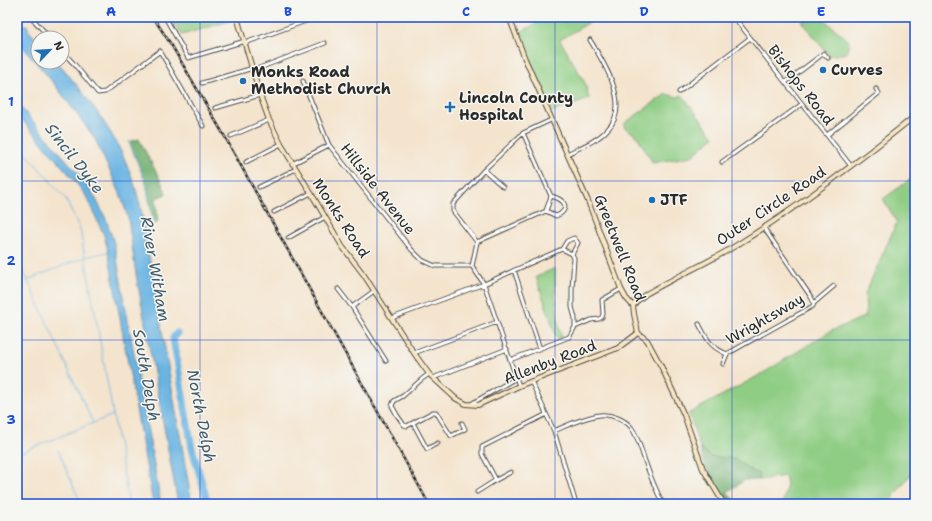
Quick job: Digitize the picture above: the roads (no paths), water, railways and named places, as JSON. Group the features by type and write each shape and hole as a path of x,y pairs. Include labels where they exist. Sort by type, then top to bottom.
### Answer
{"main road":[{"name":"Monks Road","path":"238,17 260,95 269,120 292,164 342,246 364,275 429,374 460,402 468,405"},
{"name":"Greetwell Road","path":"509,17 551,120 568,154 593,214 622,289 626,298 634,306 638,333"},
{"name":"Outer Circle Road","path":"634,306 636,302 646,294 729,250 764,228 817,192 915,116"},
{"name":"Allenby Road","path":"468,405 475,406 481,404 531,380 573,366 618,348 638,333"},
{"path":"638,333 647,340 661,366 684,415 703,469 724,504"}],"street":[{"path":"31,17 43,30"},
{"path":"165,17 188,58 245,42 314,18"},
{"name":"Bishops Road","path":"731,18 750,38 786,82 851,166"},
{"path":"679,92 750,38"},
{"path":"568,154 607,131 614,123 617,111 617,98 607,70 590,40"},
{"path":"202,83 253,69 324,43"},
{"path":"70,60 98,93 105,92 160,51 203,126"},
{"path":"786,82 824,53 828,58"},
{"name":"Hillside Avenue","path":"303,81 329,145 411,249 422,260 434,266 472,266"},
{"path":"827,135 879,93 876,89"},
{"path":"215,108 260,95"},
{"path":"722,162 802,104"},
{"path":"231,136 269,120"},
{"path":"478,242 453,211 452,207 454,202 484,170 523,133 551,120"},
{"path":"523,133 551,196 546,212"},
{"path":"246,162 281,144"},
{"path":"292,164 329,145"},
{"path":"260,187 296,169"},
{"path":"484,170 503,187"},
{"path":"274,212 311,193"},
{"path":"478,242 546,212 556,216 561,214 564,210 564,203 562,200 551,196"},
{"path":"288,238 325,217"},
{"name":"Wrightsway","path":"764,228 814,303"},
{"path":"392,318 484,284 562,249 567,240 574,238 578,243 572,254"},
{"path":"478,242 472,266 484,284 519,386"},
{"path":"510,360 569,337 575,327 575,318 572,307 574,258 572,254 562,249"},
{"path":"514,270 540,349"},
{"name":"Wrightsway","path":"723,364 727,354 811,308 814,303 834,286"},
{"path":"338,289 352,307 386,361"},
{"path":"575,327 602,317 602,300 622,289"},
{"path":"352,307 374,291"},
{"path":"414,353 497,322"},
{"name":"Wrightsway","path":"699,324 711,345 727,354"},
{"path":"433,378 507,349"},
{"path":"429,374 403,396 394,401 392,406 404,425 407,426 413,424 433,412 436,412 451,436 465,429 462,423"},
{"path":"468,405 516,378"},
{"path":"531,380 554,431 576,504"},
{"path":"496,480 482,454 482,447 546,415"},
{"path":"554,431 581,420 601,415 614,416 625,421 632,428 663,504"},
{"path":"413,424 427,449 438,443"},
{"path":"477,492 511,472"}],"water":[{"path":"17,17 24,25 27,25 30,32 30,55 17,40"},
{"path":"42,70 64,70 100,116 117,143 124,157 135,188 140,204 192,504 178,504 136,274 128,218 120,193 94,137"},
{"path":"17,103 82,178 96,199 106,219 114,243 161,504 153,504 104,235 86,196 17,114"}],"waterway":[{"name":"River Witham","path":"129,142 146,183 153,221"},
{"path":"17,143 65,198 80,229 129,504"},
{"path":"28,280 85,257 108,252"},
{"path":"17,257 93,423"},
{"name":"North Delph","path":"177,333 173,338 192,448 208,504"},
{"path":"17,454 113,415"},
{"path":"58,450 81,504"}],"railway":[{"path":"153,17 172,46 225,137 429,504"}],"place":[{"name":"Curves","path":"823,70"},
{"name":"Monks Road Methodist Church","path":"243,81"},
{"name":"Lincoln County Hospital","path":"450,107"},
{"name":"JTF","path":"652,200"}],"water label":[{"name":"Sincil Dyke","path":"75,158"},
{"name":"South Delph","path":"147,375"}]}
